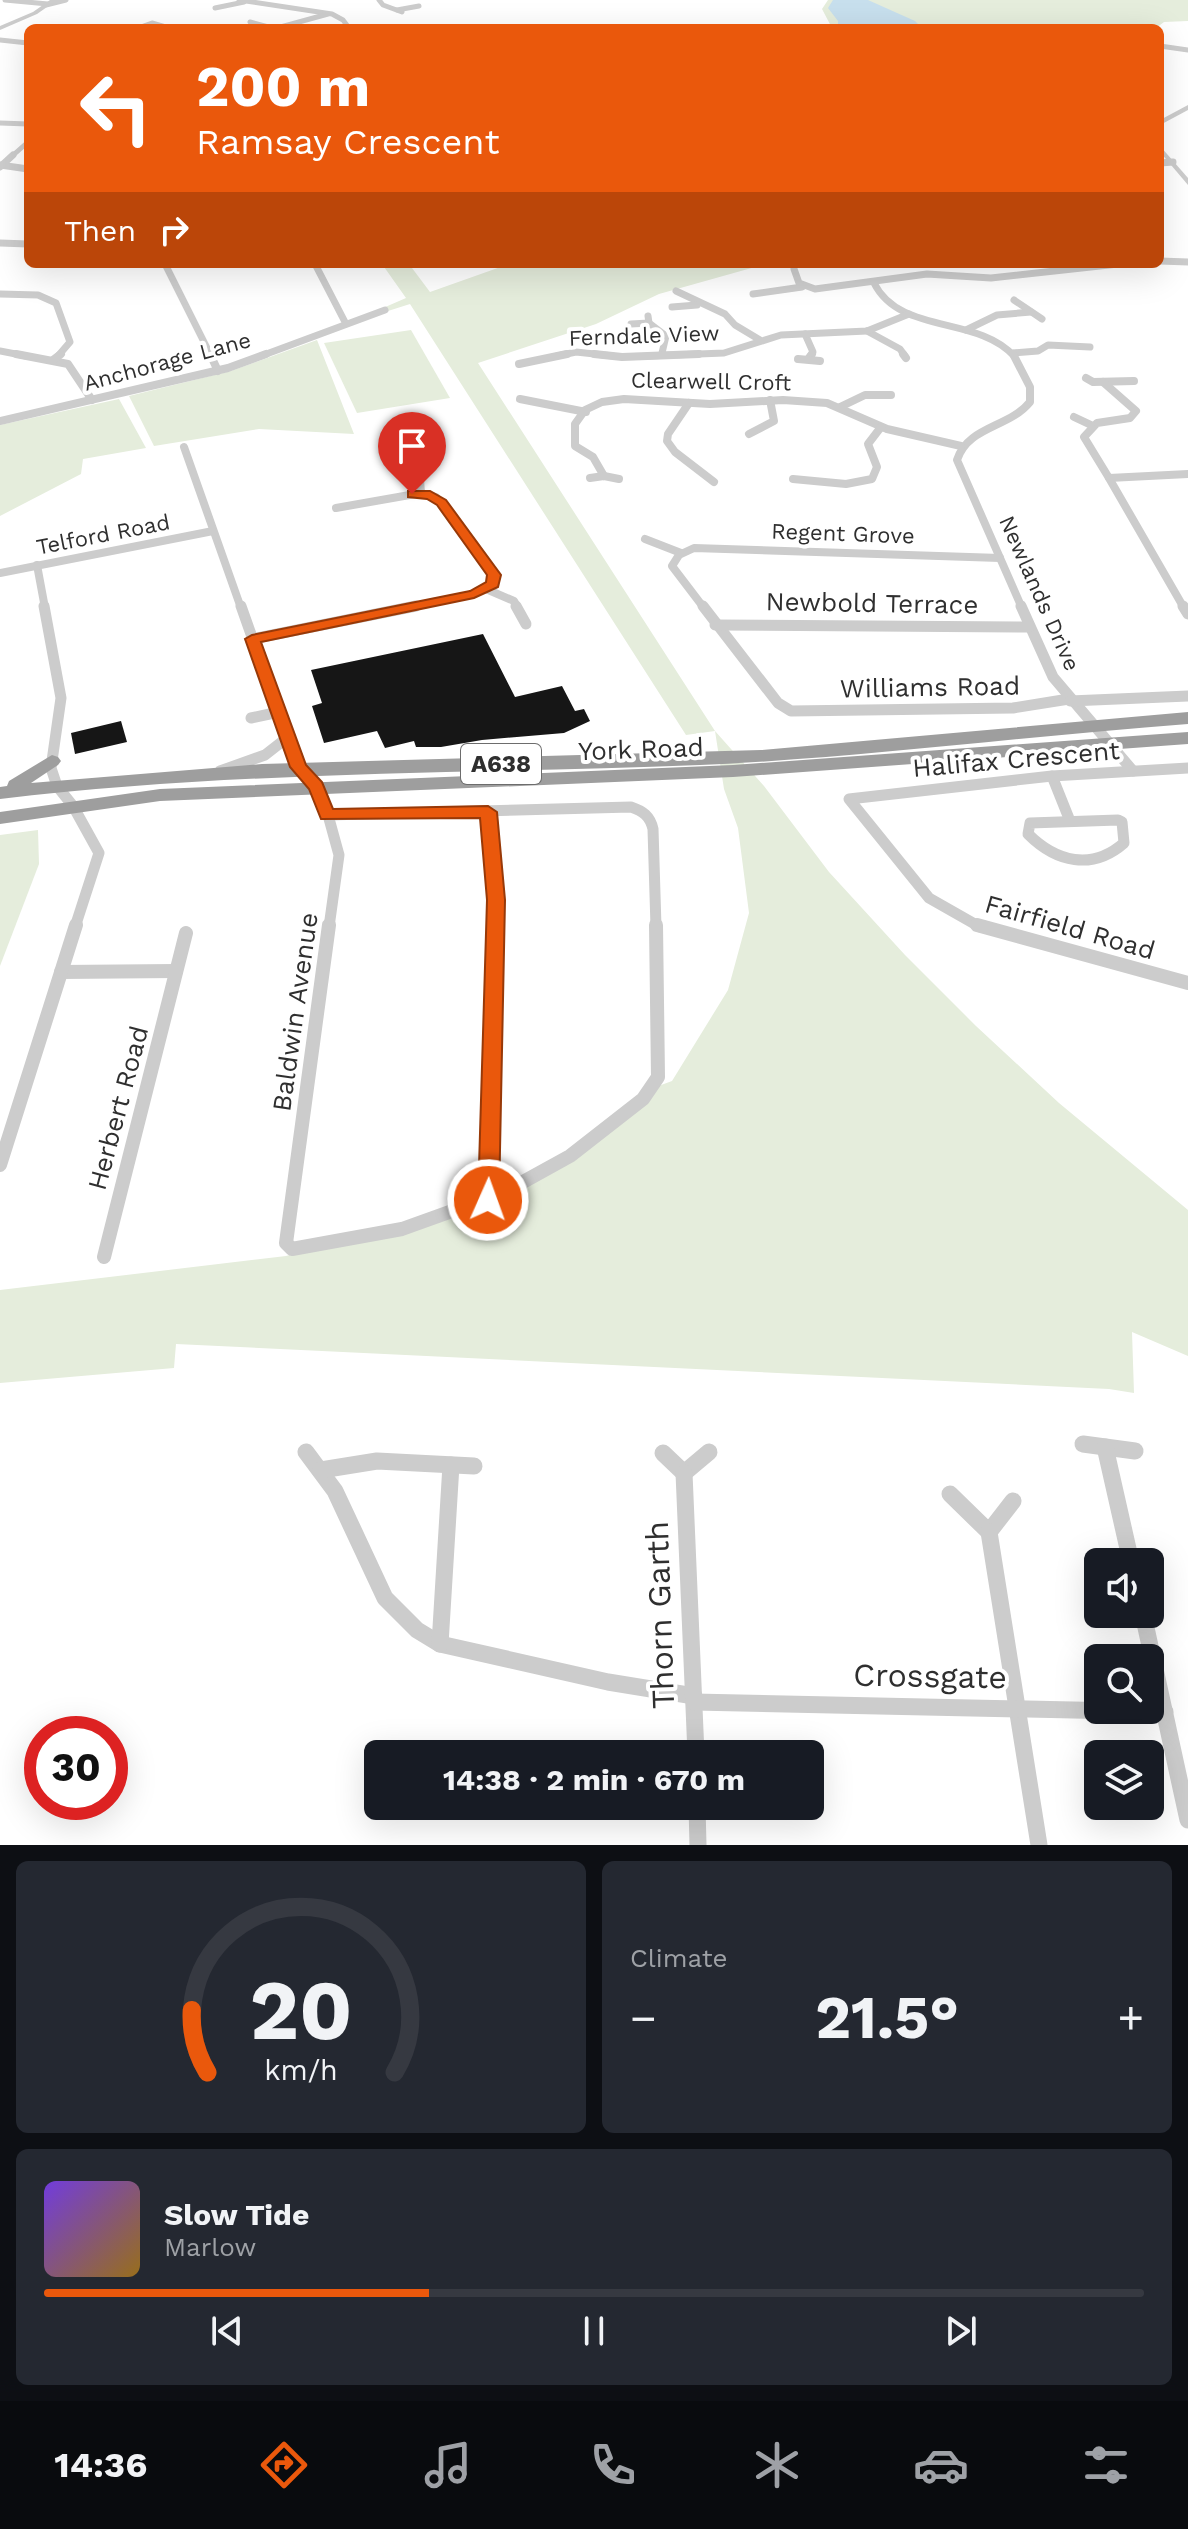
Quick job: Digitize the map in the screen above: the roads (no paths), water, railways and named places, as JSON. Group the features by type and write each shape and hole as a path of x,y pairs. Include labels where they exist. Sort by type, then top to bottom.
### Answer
{"highway":[{"name":"York Road","path":"741,764 1093,725 1188,718"},
{"name":"York Road","path":"0,818 160,795 1188,738"},
{"path":"0,792 28,779 52,761"},
{"name":"York Road","path":"0,792 298,767 708,766"}],"street":[{"path":"5,0 49,3 66,0"},
{"path":"379,0 380,4 400,11 419,6"},
{"path":"215,8 240,1 331,13 344,19 347,24"},
{"path":"291,8 301,2"},
{"path":"0,28 49,3"},
{"path":"290,24 331,13"},
{"path":"242,22 252,20 264,24"},
{"path":"0,40 24,43"},
{"path":"1164,47 1188,50"},
{"path":"1164,121 1188,107"},
{"path":"0,123 24,124"},
{"path":"0,166 24,145"},
{"path":"1164,152 1188,183"},
{"path":"1164,163 1173,162"},
{"path":"0,166 24,169"},
{"path":"0,243 24,243"},
{"path":"1164,261 1188,262"},
{"path":"167,268 218,371"},
{"path":"317,268 346,324"},
{"path":"996,268 1006,276"},
{"path":"753,294 846,283 874,283 903,274 1006,276 1078,268"},
{"path":"794,269 802,287"},
{"path":"874,283 884,300 909,314 966,330 1013,353 1062,345 1090,347"},
{"path":"676,291 706,305 760,340"},
{"path":"0,294 38,295 56,303 70,342 68,348 53,360"},
{"path":"1014,300 1042,319"},
{"path":"672,307 720,301"},
{"name":"Anchorage Lane","path":"0,421 218,371 385,310"},
{"path":"966,330 997,315 1031,312"},
{"name":"Ferndale View","path":"507,360 518,368 576,352 622,357 662,353 695,356 724,353 760,340 867,331 909,314"},
{"path":"631,324 649,320 666,336 662,353"},
{"path":"867,331 900,349 903,360 921,359"},
{"path":"805,334 813,352 809,358"},
{"path":"1059,336 1062,345"},
{"path":"0,351 53,360 72,368 92,400"},
{"path":"961,446 1027,406 1031,399 1030,385 1013,353"},
{"path":"798,359 820,361"},
{"path":"1086,378 1103,382 1134,381"},
{"path":"1074,417 1091,425 1135,414 1134,408 1103,382"},
{"path":"840,407 872,389 891,395"},
{"name":"Clearwell Croft","path":"586,412 612,399 624,398 648,397 689,403 802,400 840,407 881,427 961,446"},
{"path":"520,399 543,399 586,412 578,421 573,442 593,457 604,476"},
{"path":"749,434 774,421 770,400"},
{"path":"689,403 667,438 675,452 693,463 699,476 714,482"},
{"path":"1091,425 1084,437 1188,614"},
{"path":"872,479 877,467 867,447 881,427"},
{"path":"762,429 774,438"},
{"name":"Newlands Drive","path":"961,446 957,460 1053,677 1070,700 1113,743 1133,771"},
{"path":"184,447 298,767 316,786"},
{"path":"409,460 423,487 421,493"},
{"path":"1109,478 1188,474"},
{"path":"590,478 604,476 619,479"},
{"path":"793,479 838,484 872,479 885,485"},
{"path":"252,639 486,589 493,584 494,575 441,503 421,493 336,508"},
{"name":"Telford Road","path":"0,573 213,531"},
{"path":"645,539 683,552 672,566 715,625"},
{"name":"Regent Grove","path":"683,552 713,546 1000,558"},
{"path":"0,1165 99,853 73,806 57,786 52,761 61,698 37,565"},
{"path":"486,589 514,601 526,624"},
{"name":"Newbold Terrace","path":"715,625 1029,627"},
{"name":"Williams Road","path":"715,625 778,703 791,711 1013,708 1070,700 1188,696"},
{"path":"251,718 279,712"},
{"path":"217,772 265,755 288,737"},
{"name":"Halifax Crescent","path":"849,799 1052,776 1188,768"},
{"path":"1052,776 1070,821"},
{"name":"Baldwin Avenue","path":"316,786 339,855 338,879 286,1243 288,1248 358,1240 412,1228 488,1200"},
{"name":"Fairfield Road","path":"849,799 929,898 960,918 980,927 1188,983"},
{"path":"327,815 631,807 644,809 653,820 655,1082 643,1099 571,1155 488,1200 496,900 488,812"},
{"path":"1118,820 1122,822 1124,843 1106,859 1073,861 1028,834 1030,823 1070,821 1118,820"},
{"name":"Herbert Road","path":"104,1257 186,933"},
{"path":"61,972 176,971"},
{"path":"1083,1444 1135,1451"},
{"path":"1105,1447 1128,1548"},
{"name":"Crossgate","path":"306,1452 338,1496 374,1582 395,1614 418,1633 440,1644 694,1699 1165,1712"},
{"path":"663,1453 684,1473 709,1452"},
{"path":"321,1470 341,1463 366,1461 474,1466"},
{"path":"440,1644 451,1465"},
{"name":"Thorn Garth","path":"684,1473 695,1740"},
{"path":"950,1494 989,1532 1039,1845"},
{"path":"989,1532 1013,1501"},
{"path":"1146,1628 1188,1820"},
{"path":"697,1820 698,1845"}],"water":[{"path":"833,0 868,0 918,24 838,24 828,8"}]}
